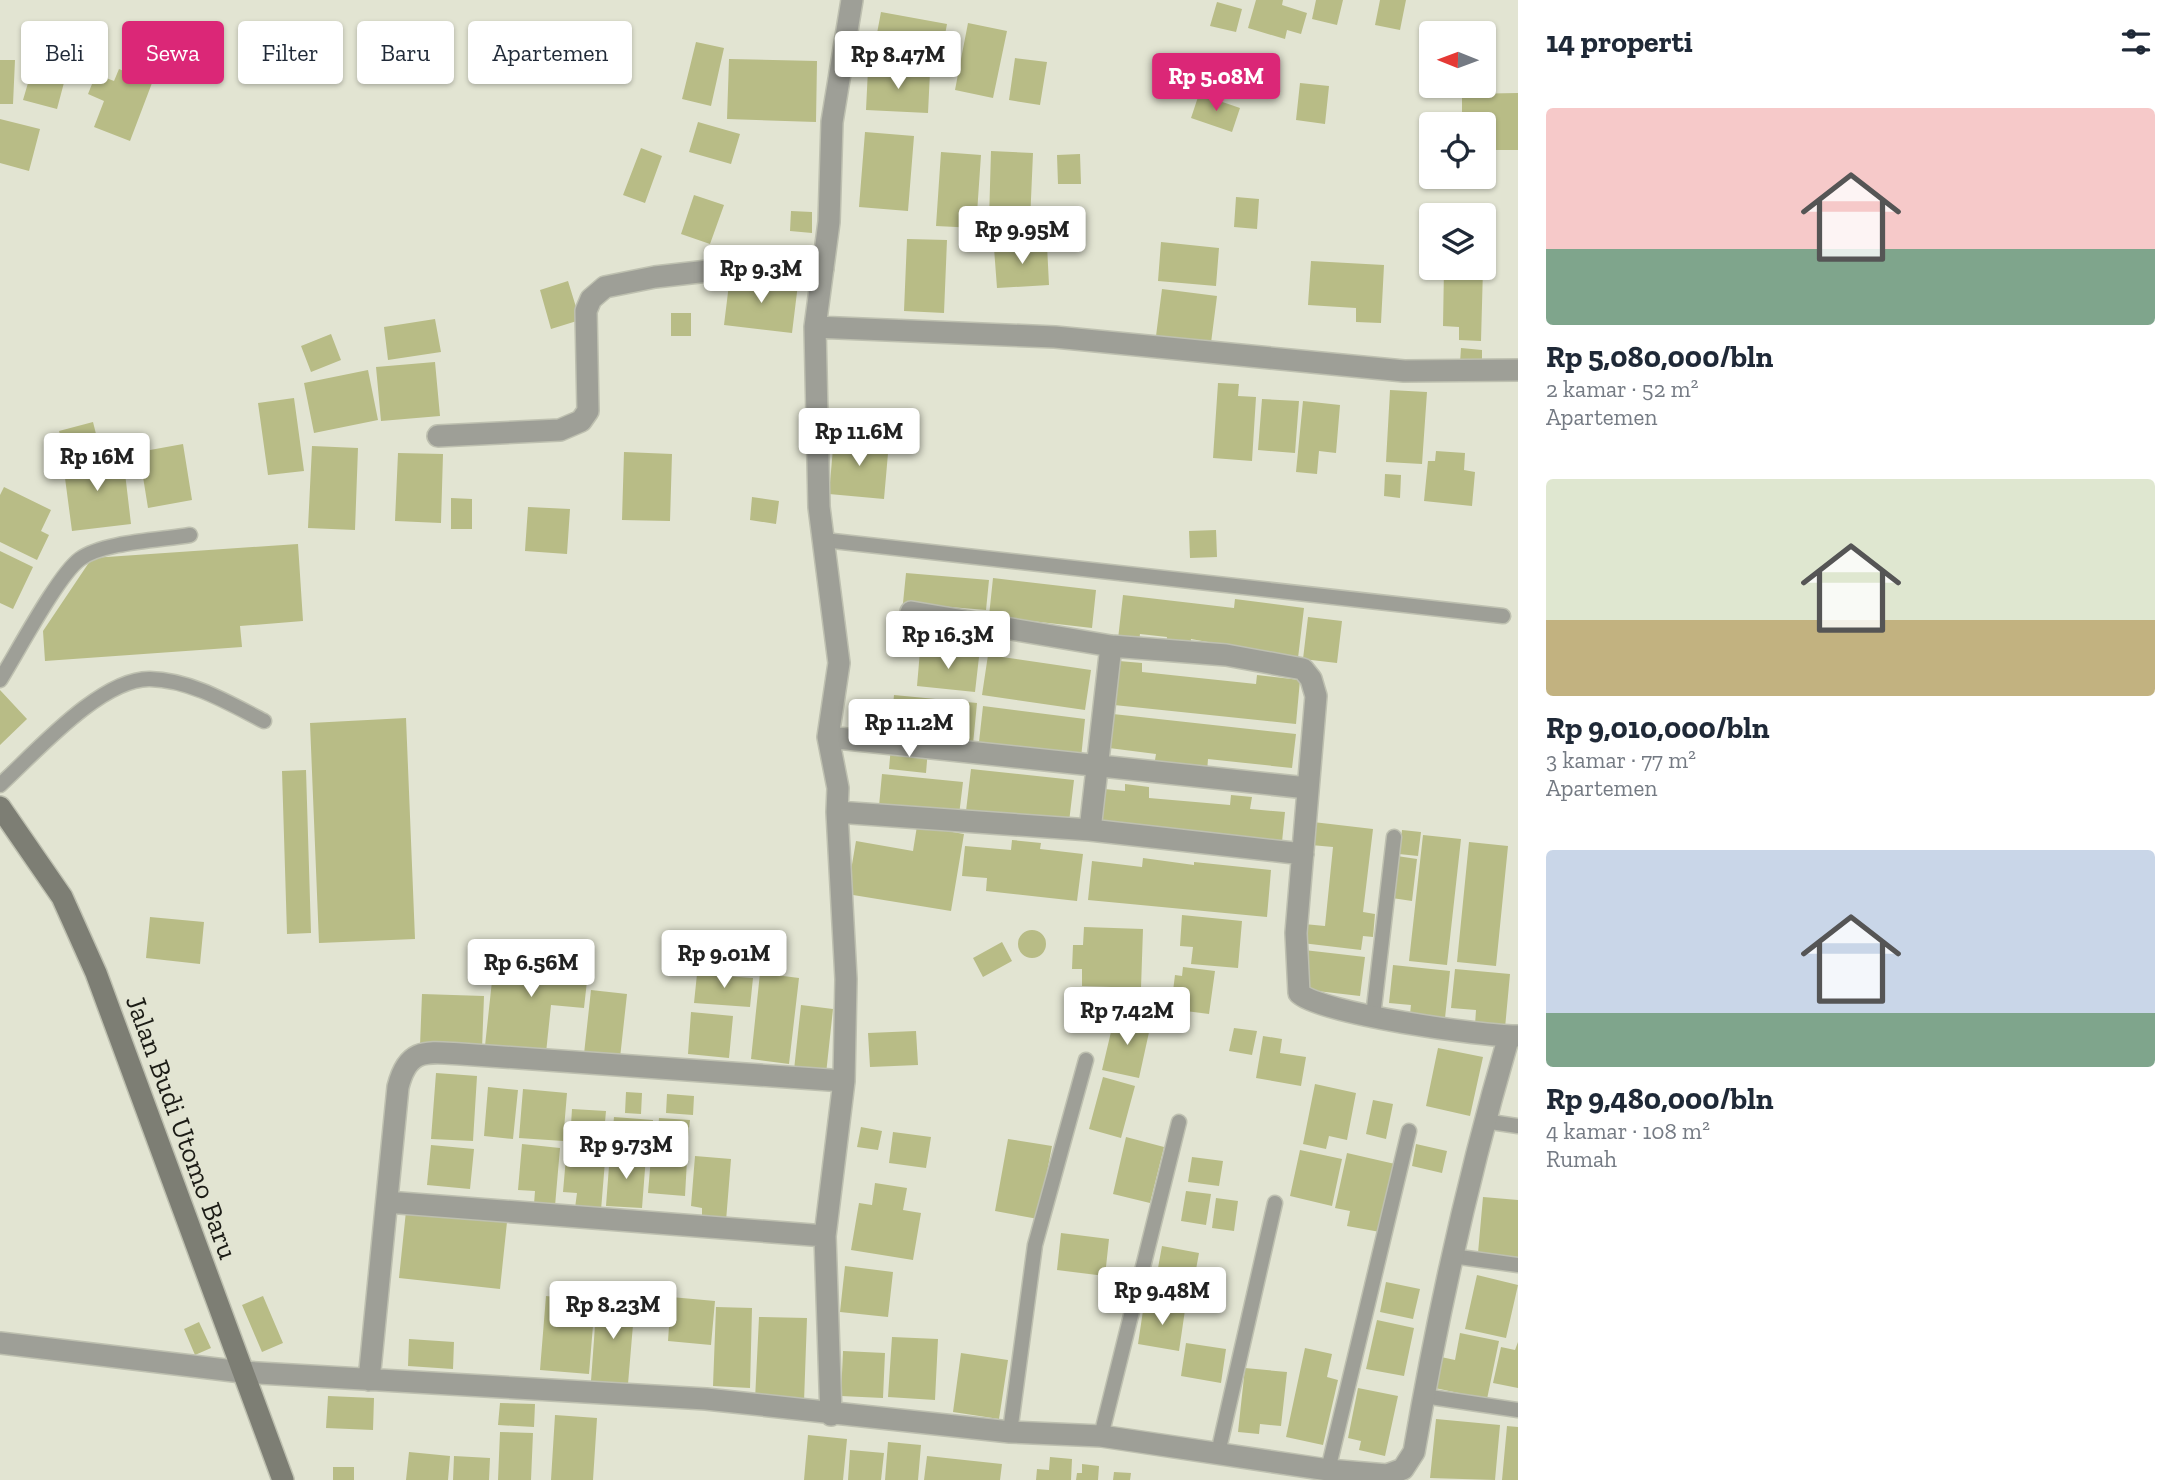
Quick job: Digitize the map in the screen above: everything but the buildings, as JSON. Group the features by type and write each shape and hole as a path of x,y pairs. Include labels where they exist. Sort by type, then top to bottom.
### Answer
{"street":[{"path":"831,1415 825,1236 844,1081 846,979 838,788 828,737 839,663 819,507 815,327 829,222 832,122 852,0"},
{"path":"438,436 560,430 582,421 588,411 586,312 591,299 605,287 655,277 709,271 823,269"},
{"path":"815,327 1055,337 1404,371 1518,370"},
{"path":"0,1343 242,1372 706,1399 831,1415 1010,1432 1101,1436 1328,1470 1387,1475 1404,1469 1414,1452 1452,1256 1484,1121 1513,1036 1373,1016 1314,1003 1299,993 1296,933 1317,696 1311,680 1303,669 1226,655 1111,646 911,612"},
{"path":"1090,830 1111,646"},
{"path":"828,737 1307,788"},
{"name":"Jalan Budi Utomo Baru","path":"0,807 62,897 96,973 284,1480"},
{"path":"837,812 1090,830 1303,854"},
{"path":"369,1380 398,1087 402,1071 415,1056 429,1053 461,1054 844,1081"},
{"path":"387,1202 825,1236"}],"lane":[{"path":"0,680 62,580 80,559 102,550 190,535"},
{"path":"824,540 1503,616"},
{"path":"0,785 95,699 122,683 149,679 178,683 211,694 264,721"},
{"path":"1373,1016 1394,836"},
{"path":"1010,1432 1035,1245 1086,1060"},
{"path":"1484,1121 1518,1126"},
{"path":"1101,1436 1179,1122"},
{"path":"1328,1470 1409,1131"},
{"path":"1218,1453 1275,1203"},
{"path":"1452,1256 1518,1265"},
{"path":"1424,1396 1518,1410"}]}
